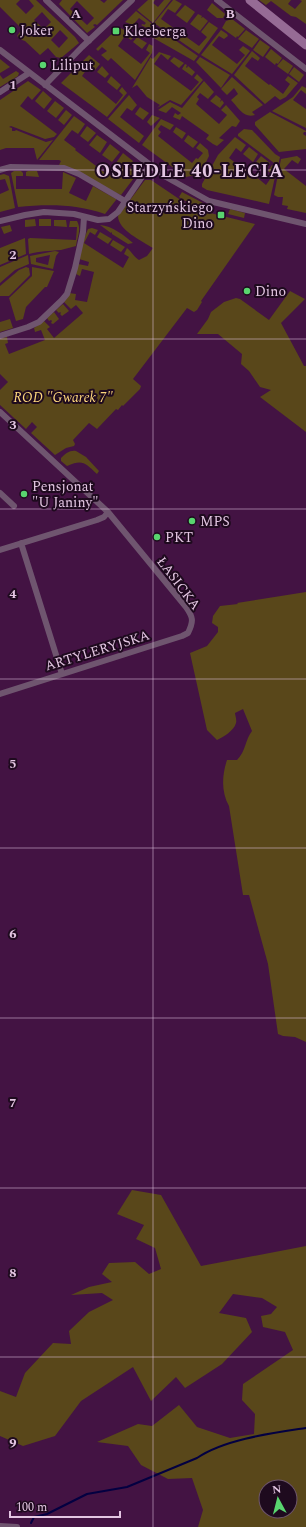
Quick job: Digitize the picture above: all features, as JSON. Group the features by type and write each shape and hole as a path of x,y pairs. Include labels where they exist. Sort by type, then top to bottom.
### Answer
{"street":[{"path":"46,0 89,41"},
{"path":"45,85 132,0"},
{"path":"217,0 306,69"},
{"path":"250,0 306,44"},
{"path":"0,50 150,164 184,188 209,201 306,224"},
{"path":"0,92 30,73"},
{"path":"0,221 44,212 69,213 98,220 109,219 118,212 150,164"},
{"path":"0,170 10,167 64,168 79,174 125,201"},
{"path":"0,336 39,322 62,300 70,284 77,259 84,216"},
{"name":"ŁASICKA","path":"0,412 108,512 186,607 192,615 192,621"},
{"path":"0,493 14,506"},
{"path":"0,550 97,520 104,517 108,512"},
{"path":"21,543 62,674"},
{"name":"ARTYLERYJSKA","path":"0,694 182,636 188,633 192,621"},
{"path":"0,1526 17,1527"}],"green space":[{"path":"0,0 20,0 16,4 26,14 34,6 29,0 36,0 75,37 79,43 61,58 56,57 48,48 40,55 25,41 17,36 22,29 0,7","holes":["42,12 51,22 44,29 34,20","60,30 68,38 59,48 51,40"]},
{"path":"62,0 100,0 104,3 107,0 123,0 97,25 93,25 95,27 87,33 59,4","holes":["77,1 94,18 87,25 70,9"]},
{"path":"148,0 155,0 153,3 158,7 164,0 171,0 153,23 137,10"},
{"path":"173,0 182,4 175,13 168,9 161,19 199,46 207,37 201,32 209,22 218,28 199,54 154,23"},
{"path":"259,0 291,0 288,4 295,9 302,1 300,0 306,0 306,24 296,17 291,16 271,1 266,5"},
{"path":"212,3 225,14 223,18 217,18 207,10"},
{"path":"185,5 195,12 187,23 176,15"},
{"path":"136,11 156,27 198,56 194,61 150,36 152,31 141,25 146,23 139,18 133,25 125,22"},
{"path":"198,14 202,16 201,18 203,17 208,21 200,31 190,24"},
{"path":"232,19 245,29 236,38 222,28 226,21"},
{"path":"119,27 135,36 131,40 125,36 118,46 141,64 150,53 146,50 149,44 153,46 152,53 135,80 111,58 108,61 101,55 107,51 102,47 98,51 96,49"},
{"path":"221,30 228,36 224,39 219,36 212,45 237,64 245,55 239,50 243,46 250,51 232,74 201,55"},
{"path":"246,30 259,39 252,48 238,39"},
{"path":"137,37 147,43 142,49 133,42"},
{"path":"260,40 270,47 263,57 253,50"},
{"path":"271,49 282,58 278,64 276,63 275,65 265,57"},
{"path":"252,51 260,58 258,61 252,57 245,66 269,85 270,84 283,94 290,84 285,80 288,76 298,83 286,97 280,100 275,96 265,104 234,75"},
{"path":"159,52 171,56 168,60 161,54 154,64 191,91 199,82 194,78 197,74 203,80 181,105 170,100 157,108 160,105 147,97 137,85 132,88 152,55 151,58 153,59"},
{"path":"89,55 100,64 95,70 89,66 82,76 116,104 123,95 119,91 122,87 127,93 107,117 61,83"},
{"path":"174,57 184,63 179,68 170,61"},
{"path":"200,57 230,75 221,88 196,62"},
{"path":"0,59 10,67 0,73"},
{"path":"283,59 293,66 288,74 277,66"},
{"path":"185,64 187,65 187,68 188,66 195,72 192,76 182,69"},
{"path":"102,66 109,74 105,78 97,72"},
{"path":"294,67 304,75 299,82 289,74"},
{"path":"16,71 19,73 18,76 0,87 0,75 3,79"},
{"path":"111,76 121,85 117,90 107,82"},
{"path":"232,77 263,105 252,112 255,115 251,116 244,114 231,100 238,94 234,88 227,95 221,89"},
{"path":"28,81 41,90 32,100 28,96 20,106 57,134 54,137 45,139 11,126 9,127 12,128 12,131 16,130 46,142 53,140 37,160 34,148 6,148 0,150 0,100"},
{"path":"204,81 214,92 208,99 200,93 197,97 199,99 196,104 219,124 227,115 221,110 226,105 240,121 236,127 232,126 219,138 224,140 217,146 206,139 209,135 182,116 180,120 173,117 175,113 178,115 181,113 172,107 166,113 158,110 170,102 182,108"},
{"path":"302,86 306,88 306,94 301,90 293,100 306,109 306,128 272,111 293,97"},
{"path":"43,91 52,99 44,109 35,101"},
{"path":"129,95 137,105 132,111 127,108 120,117 144,136 139,143 108,119"},
{"path":"216,95 221,99 220,102 222,100 224,103 220,108 210,101"},
{"path":"55,101 64,108 56,118 47,111"},
{"path":"140,107 149,113 143,120 135,114"},
{"path":"66,110 72,115 64,125 58,120"},
{"path":"270,112 306,131 303,134 306,136 306,149 279,152 255,125 255,122"},
{"path":"152,115 160,118 151,126 147,122"},
{"path":"74,116 85,124 78,134 72,130 64,140 76,149 75,150 104,172 105,170 113,178 121,167 116,163 123,153 133,161 129,167 137,174 121,195 59,165 61,161 59,160 39,160"},
{"path":"161,119 174,125 170,130 161,125 158,129 161,132 158,136 192,163 203,153 196,148 200,143 208,150 209,156 200,174 186,177 142,145"},
{"path":"87,126 96,133 88,142 80,136"},
{"path":"176,127 186,133 182,139 173,132"},
{"path":"244,129 252,130 275,154 280,157 278,166 238,136 238,134"},
{"path":"97,135 107,142 100,153 89,145"},
{"path":"188,135 198,142 193,148 184,141"},
{"path":"235,137 246,145 241,152 236,148 229,158 253,176 254,175 266,185 273,175 268,171 272,165 277,168 269,204 207,190 202,187 202,184 218,155"},
{"path":"110,144 120,152 112,162 102,155"},
{"path":"249,147 258,154 253,162 243,154"},
{"path":"261,156 270,163 266,169 256,162"},
{"path":"297,156 301,159 298,164 292,160 284,169 306,186 306,213 287,209 288,206 282,205 283,197 274,195 281,159"},
{"path":"14,171 21,171 23,173 23,176 16,176 16,189 62,189 63,172 76,178 69,193 86,201 93,186 116,200 105,214 84,208 62,206 40,205 18,207 11,173"},
{"path":"37,171 39,177 26,176 26,172"},
{"path":"4,174 9,176 15,208 0,212 0,194 9,190 5,179 0,180 0,175"},
{"name":"ROD \"Gwarek 7\"","path":"145,180 151,180 194,209 255,224 201,301 202,302 197,310 194,312 187,308 133,379 141,386 140,389 123,406 122,405 118,410 116,409 97,429 89,423 73,440 75,444 74,446 66,448 55,455 31,433 37,427 32,422 26,429 0,405 0,390 8,382 0,374 0,338 7,337 8,343 5,344 9,354 45,340 41,330 35,332 34,328 44,321 50,327 47,329 54,338 83,313 76,305 71,309 64,302 69,293 76,294 75,300 87,302 94,272 82,269 80,276 76,274 78,264 88,266 89,262 79,259 82,243 88,229 92,228 98,230 95,235 90,232 84,243 123,268 129,257 124,254 127,248 139,260 147,256 153,248 126,230 119,221 118,216"},
{"path":"182,192 203,203 202,208 195,207 179,197"},
{"path":"230,209 245,213 244,218 228,214"},
{"path":"35,219 36,226 25,227 25,220"},
{"path":"39,219 51,219 51,226 39,226"},
{"path":"54,220 66,220 67,227 54,226"},
{"path":"70,221 77,221 78,224 79,230 76,246 61,250 29,254 28,239 30,238 76,240 77,227 69,227"},
{"path":"10,225 12,231 4,234 1,227"},
{"path":"100,225 113,229 133,243 128,244"},
{"path":"100,232 112,239 108,244 97,237"},
{"path":"25,238 26,254 0,265 0,248"},
{"path":"113,240 125,247 121,252 110,245"},
{"path":"55,251 59,252 56,256 53,269 31,264 30,256","holes":["50,255 48,265 36,262 36,258"]},
{"path":"28,255 29,264 15,270 0,283 0,267"},
{"path":"26,267 29,268 30,275 9,296 0,296 0,286 19,270"},
{"path":"32,267 54,271 47,287 45,287 26,307 23,319 16,321 9,298 32,276"},
{"path":"290,291 305,299 281,323 304,366 306,366 306,432 260,397 271,390 260,387 249,371 241,364 242,354 218,334 197,334 208,319 211,312 224,302 236,298 240,299 269,320"},
{"path":"63,304 69,311 62,316 60,312 59,313 56,310"},
{"path":"54,312 59,319 53,324 51,323 51,320 49,321 47,318"},
{"path":"10,319 13,328 0,332 0,322"},
{"path":"76,451 86,457 99,471 97,474 84,463 77,463 67,466 61,461 61,458 66,453"},
{"path":"306,592 306,1042 295,1037 278,1034 268,964 249,895 243,895 229,806 226,801 223,777 227,760 237,760 240,757 252,731 243,709 235,713 236,723 231,731 217,740 207,730 190,653 207,646 218,632 218,627 212,623 213,616 220,606"},
{"path":"132,1190 161,1195 201,1266 306,1246 306,1527 198,1527 203,1510 192,1478 168,1479 141,1465 128,1446 97,1442 138,1424 152,1426 179,1405 197,1427 230,1438 254,1434 255,1414 242,1400 243,1384 293,1350 285,1332 263,1327 261,1316 271,1314 277,1307 262,1298 233,1294 219,1313 246,1318 252,1332 222,1364 185,1388 176,1377 151,1401 133,1367 81,1401 55,1436 23,1446 0,1436 0,1391 16,1397 25,1373 53,1343 71,1344 69,1331 89,1312 113,1300 102,1293 71,1295 89,1287 112,1282 102,1274 109,1263 135,1262 149,1274 161,1269 155,1248 136,1239 144,1225 117,1214"}],"waterway":[{"path":"31,1523 34,1517 47,1514 87,1494 127,1487 197,1458 208,1451 235,1441 306,1428"}],"place":[{"name":"Joker","path":"12,30"},
{"name":"Kleeberga","path":"116,31"},
{"name":"Liliput","path":"43,65"},
{"name":"Starzyńskiego Dino","path":"221,215"},
{"name":"Dino","path":"247,291"},
{"name":"Pensjonat \"U Janiny\"","path":"24,494"},
{"name":"MPS","path":"192,521"},
{"name":"PKT","path":"157,537"}],"district":[{"name":"OSIEDLE 40-LECIA","path":"190,171"}]}
